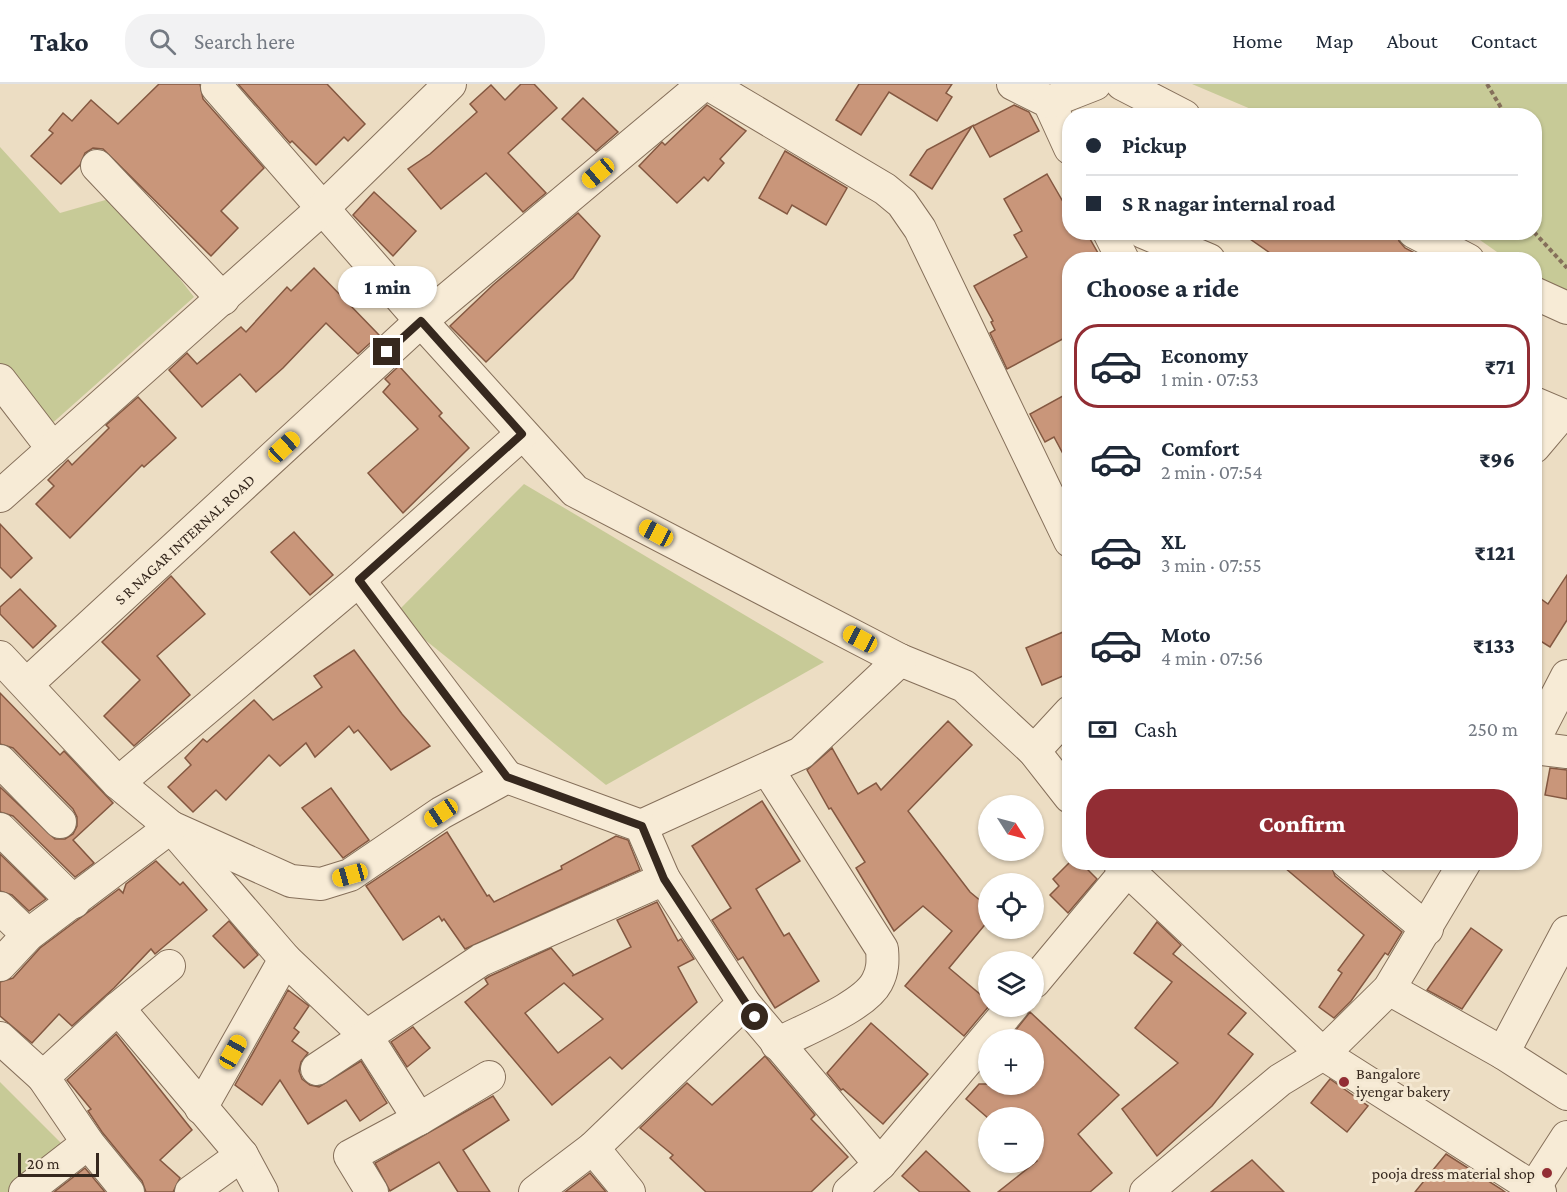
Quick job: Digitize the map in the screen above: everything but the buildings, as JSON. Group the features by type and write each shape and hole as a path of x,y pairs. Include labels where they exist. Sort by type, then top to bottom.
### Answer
{"street":[{"path":"220,84 217,87 322,208 575,491 900,660 964,686 1034,751 1062,787"},
{"path":"0,496 223,299 322,208 450,84"},
{"path":"706,84 885,189 902,203 920,229 1062,525"},
{"name":"S R NAGAR INTERNAL ROAD","path":"27,684 421,321 706,84"},
{"path":"1013,84 1049,102 1062,130"},
{"path":"1049,102 1095,84"},
{"path":"1122,84 1168,108"},
{"path":"97,166 223,299"},
{"path":"1162,240 1190,252"},
{"path":"1429,240 1453,252"},
{"path":"1542,297 1567,308"},
{"path":"0,380 53,449"},
{"path":"1542,433 1554,412"},
{"path":"118,783 359,580 522,434"},
{"path":"359,580 507,777 642,826 801,753 900,660"},
{"path":"0,657 118,783 171,827 285,959 366,1036 419,1119"},
{"path":"1542,724 1567,676"},
{"path":"1034,751 1062,721"},
{"path":"1542,749 1567,752"},
{"path":"0,761 60,822"},
{"path":"768,770 882,949 883,957 877,983 860,1000 777,1044"},
{"path":"171,827 291,881 321,884 350,875 441,813 507,777"},
{"path":"642,826 664,879 744,1003 880,1164"},
{"path":"0,965 28,935 171,827"},
{"path":"0,829 74,902"},
{"path":"1044,970 1124,870"},
{"path":"1131,870 1323,1054 1537,1190 1567,1137"},
{"path":"1357,870 1427,929"},
{"path":"1146,1192 1280,1080 1323,1054 1389,989 1460,870"},
{"path":"317,1069 481,960 664,879"},
{"path":"0,908 28,935"},
{"path":"1503,1053 1567,932"},
{"path":"201,1108 285,959"},
{"path":"43,1077 118,1008 169,966"},
{"path":"1389,989 1503,1053 1567,1094"},
{"path":"535,1192 593,1148 744,1003"},
{"path":"118,1008 242,1155 262,1192"},
{"path":"849,1192 880,1164 1004,1017"},
{"path":"0,1038 43,1077 88,1143 129,1192"},
{"path":"372,1192 350,1156 419,1119 489,1077"},
{"path":"26,1192 88,1143"},
{"path":"593,1148 629,1192"},
{"path":"191,1192 242,1155"}],"path":[{"path":"1487,84 1501,108"},
{"path":"1541,240 1567,268"}],"green space":[{"path":"1192,84 1567,84 1567,300 1542,284 1542,252 1497,252 1480,240 1542,240 1542,108 1249,108"},
{"path":"0,147 60,213 116,197 194,297 39,435 0,386"},
{"path":"524,484 824,662 606,785 394,615"},
{"path":"0,1082 63,1145 10,1192 0,1192"}],"place":[{"name":"Bangalore iyengar bakery","path":"1344,1082"},
{"name":"pooja dress material shop","path":"1547,1173"}],"route":[{"path":"387,352 421,321 522,434 359,580 507,777 642,826 664,879 755,1017"}]}
